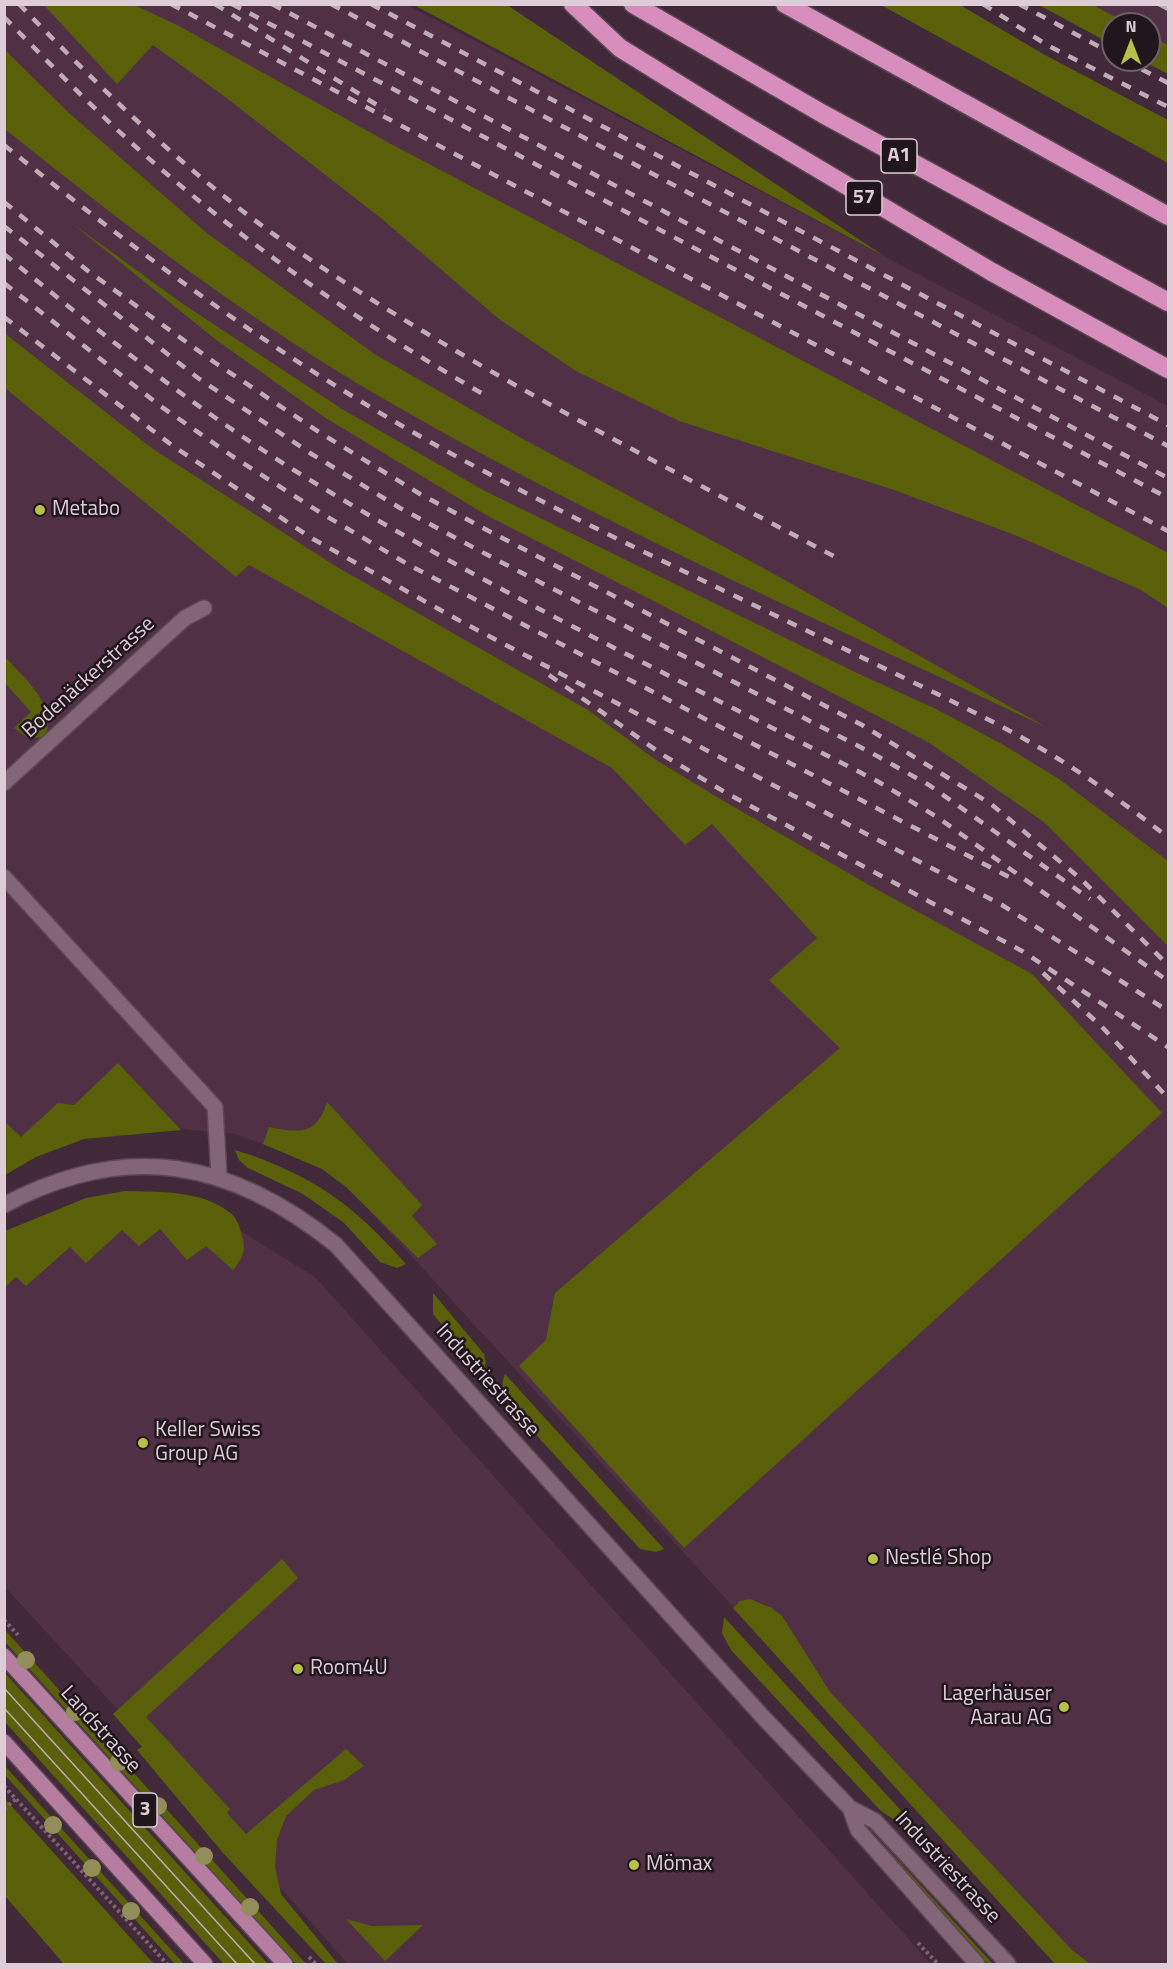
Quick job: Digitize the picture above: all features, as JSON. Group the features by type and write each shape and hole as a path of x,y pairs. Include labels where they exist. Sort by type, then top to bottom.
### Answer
{"highway":[{"name":"57","path":"573,4 620,48 738,121 981,266 1168,369"},
{"name":"A1","path":"633,4 833,120 1168,303"},
{"path":"785,4 1168,216"}],"main road":[{"name":"Landstrasse","path":"4,1656 285,1965"},
{"path":"4,1742 205,1965"}],"street":[{"name":"Bodenäckerstrasse","path":"4,783 185,618 204,608"},
{"path":"4,877 215,1107 219,1176"},
{"name":"Industriestrasse","path":"4,1205 67,1178 118,1168 171,1168 219,1176 265,1195 299,1216 336,1245 762,1716 850,1809 875,1821 1008,1965"},
{"name":"Industriestrasse","path":"850,1809 858,1830 977,1965"}],"path":[{"path":"4,1786 167,1965"},
{"path":"4,1809 16,1798"},
{"path":"918,1943 938,1965"}],"shaded area":[{"path":"5,5 407,5 1168,406 1168,1964 1061,1964 348,1187 322,1167 236,1134 173,1128 84,1137 36,1154 5,1172"},
{"path":"1090,5 1168,5 1168,47 1161,43 1161,12 1103,12"},
{"path":"103,1206 224,1221 315,1277 931,1964 348,1964 254,1858 5,1587 5,1286"}],"green space":[{"path":"44,5 134,5 179,26 391,144 1168,553 1168,608 1141,590 1015,535 894,490 679,421 576,371 499,319 382,219 224,96 153,45 117,84"},
{"path":"414,5 507,5 884,256"},
{"path":"881,5 960,5 1045,55 1168,120 1168,163"},
{"path":"1039,5 1093,5 1106,12 1101,12 1101,39"},
{"path":"1161,41 1168,45 1168,74 1161,70"},
{"path":"5,50 69,113 208,234 376,355 523,439 767,570 1046,727 712,570 546,488 384,399 285,338 142,236 5,129"},
{"path":"73,224 183,304 342,409 485,491 857,673 936,709 1002,744 1059,779 1168,861 1168,946 1044,822 928,742 488,516 324,417 215,339"},
{"path":"4,333 153,449 337,567 588,710 656,760 722,800 876,889 1032,974 1162,1113 684,1548 519,1366 546,1340 555,1293 840,1048 769,980 817,938 712,824 685,845 612,768 249,565 236,577 5,388"},
{"path":"4,656 29,683 43,703 48,725 45,737 28,738 14,728 31,712 5,683"},
{"path":"118,1063 181,1130 84,1139 36,1157 5,1175 5,1122 21,1137 58,1103 74,1105"},
{"path":"327,1102 422,1205 412,1216 437,1244 418,1258 346,1187 322,1169 263,1144 269,1127 306,1130 318,1121"},
{"path":"235,1150 287,1170 330,1194 368,1225 406,1264 397,1268 380,1262 343,1222 303,1194 248,1168 239,1160"},
{"path":"125,1191 193,1196 218,1205 232,1214 239,1226 244,1246 239,1262 233,1270 206,1246 187,1260 160,1229 139,1246 122,1230 86,1263 70,1247 26,1286 16,1277 5,1287 5,1231 86,1198"},
{"path":"433,1293 484,1354 486,1363 482,1373 433,1314"},
{"path":"505,1374 664,1549 656,1552 640,1549 510,1406 503,1390"},
{"path":"282,1559 298,1578 146,1717 230,1809 227,1813 246,1834 346,1749 364,1766 344,1780 314,1790 286,1816 277,1840 275,1867 281,1894 338,1964 326,1964 224,1854 137,1750 142,1747 113,1714"},
{"path":"750,1599 772,1608 782,1616 830,1692 1071,1949 1090,1964 1055,1964 733,1608 740,1601"},
{"path":"724,1617 926,1838 924,1841 880,1810 731,1650 722,1633"},
{"path":"5,1630 306,1964 296,1964 5,1642"},
{"path":"4,1673 268,1964 224,1964 5,1722"},
{"path":"4,1766 184,1964 175,1964 5,1775"},
{"path":"5,1799 154,1964 64,1964 5,1896"},
{"path":"859,1818 993,1964 988,1964"},
{"path":"346,1919 372,1926 423,1925 385,1961"}],"tram line":[{"path":"4,1688 255,1964"},
{"path":"4,1708 237,1964"}],"railway":[{"path":"19,4 81,67 179,159 247,215 283,241 350,286 486,369 839,559"},
{"path":"171,4 1168,531"},
{"path":"215,4 385,110"},
{"path":"232,4 1168,498"},
{"path":"272,4 1168,478"},
{"path":"331,4 1168,446"},
{"path":"371,4 1168,425"},
{"path":"983,4 1047,45 1168,107"},
{"path":"1019,4 1101,48"},
{"path":"1159,4 1168,9"},
{"path":"4,17 120,133 199,201 320,291 404,347 490,398"},
{"path":"1147,72 1168,83"},
{"path":"4,145 182,282 241,324 364,403 428,441 540,500 1008,730 1086,777 1168,837"},
{"path":"4,202 88,271 214,362 322,434 420,494 862,725 991,804 1081,879 1168,965"},
{"path":"4,226 198,378 310,453 400,508 495,559 868,751 929,785 1090,899"},
{"path":"4,254 184,395 297,472 367,514 511,594 877,781 937,817 1168,981"},
{"path":"4,283 159,405 232,456 321,513 409,565 1011,878"},
{"path":"4,317 173,446 313,539 462,622 1002,905 1168,1011"},
{"path":"549,675 663,755 728,794 1022,951 1168,1047"},
{"path":"1043,973 1102,1027 1168,1098"}],"place":[{"name":"Metabo","path":"40,510"},
{"name":"Keller Swiss Group AG","path":"143,1443"},
{"name":"Nestlé Shop","path":"873,1559"},
{"name":"Room4U","path":"298,1669"},
{"name":"Lagerhäuser Aarau AG","path":"1064,1707"},
{"name":"Mömax","path":"634,1865"}]}
